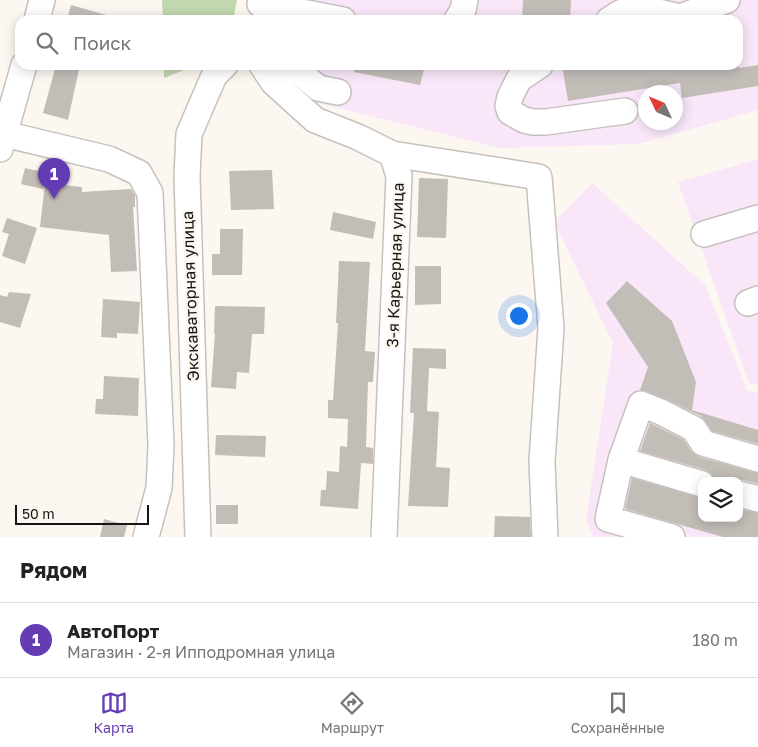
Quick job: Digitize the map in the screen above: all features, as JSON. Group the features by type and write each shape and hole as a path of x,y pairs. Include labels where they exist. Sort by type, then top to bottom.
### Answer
{"street":[{"path":"38,15 42,0"},
{"path":"460,15 464,10 466,0"},
{"path":"683,15 727,0"},
{"path":"259,8 290,15"},
{"path":"617,15 631,9 645,9 675,15"},
{"path":"22,70 1,139 109,159 139,174 150,193 161,445 159,488 146,537"},
{"name":"Экскаваторная улица","path":"198,537 187,176 189,134 214,76 220,70"},
{"path":"265,70 272,82 315,120 358,136 392,154 539,177 551,328 542,461 545,537"},
{"path":"297,70 318,88 338,92"},
{"path":"532,70 519,79 510,97 508,106 510,112 514,115 532,122 546,122 625,111"},
{"name":"3-я Карьерная улица","path":"384,537 399,176 392,154"},
{"path":"704,234 758,218"},
{"path":"672,537 608,519 621,460 641,404 694,429 703,443 758,459"},
{"path":"621,460 698,483"},
{"path":"743,495 758,499"}],"shaded area":[{"path":"288,0 758,0 758,110 638,144 501,148 317,103 284,70 743,70 743,15 285,15"},
{"path":"758,159 758,384 749,384 678,182"},
{"path":"592,183 705,285 747,390 758,393 758,537 593,537 586,520 613,343 554,222"}],"green space":[{"path":"162,0 237,0 234,15 163,15"},
{"path":"164,70 184,70 164,78"}],"building":[{"path":"523,0 571,0 570,15 522,15"},
{"path":"71,5 106,15 68,15"},
{"path":"758,65 758,86 683,98 683,85 680,85 680,83 638,85 638,90 568,101 563,70 743,70 743,67"},
{"path":"55,70 79,70 68,120 43,113"},
{"path":"354,70 424,70 420,85 354,72"},
{"path":"25,168 47,173 43,189 21,184"},
{"path":"272,170 274,209 231,210 229,171"},
{"path":"419,178 448,179 446,238 417,237"},
{"path":"45,183 82,187 82,192 131,189 135,195 135,207 133,207 137,271 111,272 109,235 40,227"},
{"path":"333,212 376,222 373,239 330,230"},
{"path":"7,218 37,228 25,264 2,256 9,234 2,232"},
{"path":"220,229 243,229 242,275 212,275 212,254 220,254"},
{"path":"339,261 370,262 365,351 375,352 373,382 368,382 366,447 373,448 373,464 361,463 358,509 320,506 321,490 326,490 327,471 339,472 340,446 347,447 348,419 328,418 328,400 333,400 338,323 336,323"},
{"path":"415,266 441,266 441,304 415,305"},
{"path":"627,281 672,321 696,382 692,410 758,430 758,444 712,431 701,416 666,399 640,390 648,367 606,303"},
{"path":"9,292 31,294 20,328 0,322 0,295 7,297"},
{"path":"103,299 140,302 138,334 117,333 117,338 101,337"},
{"path":"215,306 265,307 264,334 252,334 249,373 237,372 236,389 211,387"},
{"path":"413,348 446,349 446,369 429,368 427,411 439,412 436,467 450,468 448,507 408,506 414,413 410,413"},
{"path":"104,376 139,378 138,416 95,414 96,399 103,399"},
{"path":"650,423 684,440 691,451 699,457 758,473 758,484 743,480 743,477 714,477 706,470 640,451"},
{"path":"216,435 266,436 265,457 215,455"},
{"path":"632,478 698,497 698,522 743,522 743,510 758,513 758,537 723,537 625,509"},
{"path":"216,505 238,505 238,524 216,524"},
{"path":"495,516 530,517 531,537 494,537"},
{"path":"104,519 127,525 124,537 100,537"}],"place":[{"name":"АвтоПорт","path":"54,199"}]}
